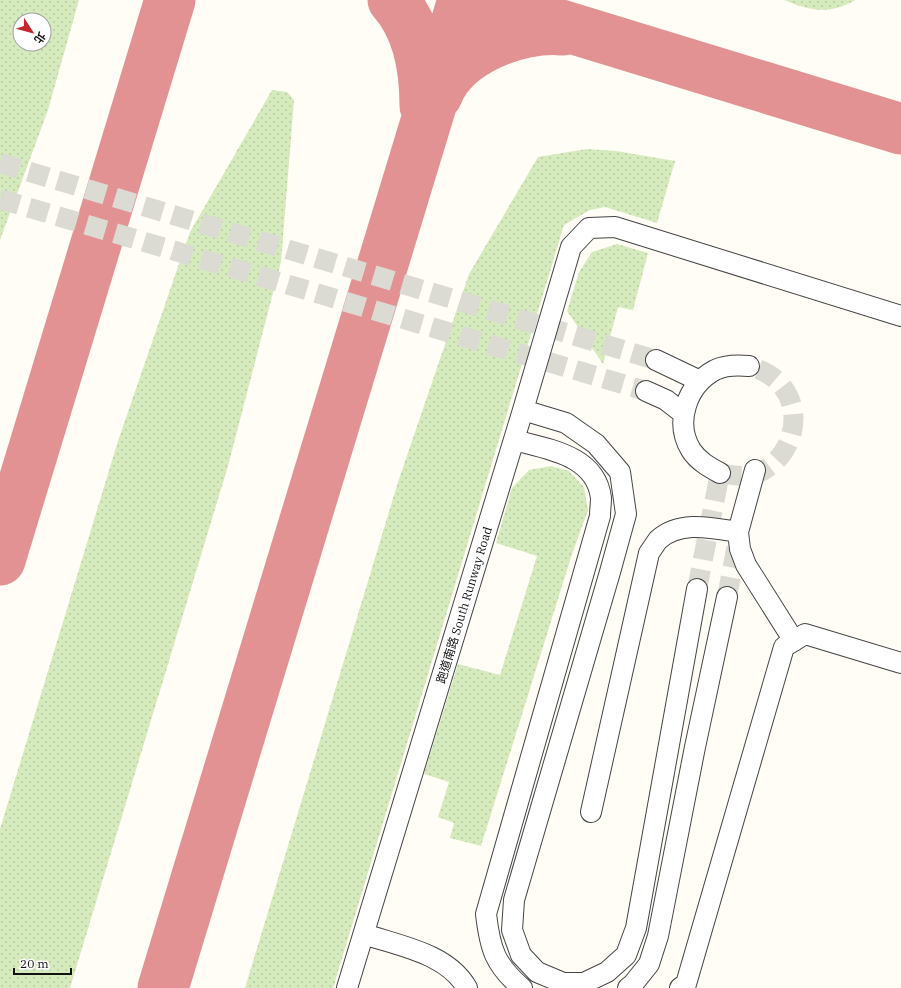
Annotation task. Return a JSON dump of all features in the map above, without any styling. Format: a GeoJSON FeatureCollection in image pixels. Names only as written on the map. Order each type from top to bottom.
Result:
{"type":"FeatureCollection","features":[{"type":"Feature","properties":{"kind":"lane","name":"跑道南路 South Runway Road"},"geometry":{"type":"LineString","coordinates":[[347,988],[514,440],[571,247],[589,228],[615,227],[901,316]]}},
{"type":"Feature","properties":{"kind":"lane"},"geometry":{"type":"LineString","coordinates":[[656,360],[700,381]]}},
{"type":"Feature","properties":{"kind":"lane"},"geometry":{"type":"LineString","coordinates":[[720,473],[703,464],[691,450],[684,432],[684,414],[689,396],[700,381],[716,370],[734,365],[749,366]]}},
{"type":"Feature","properties":{"kind":"lane"},"geometry":{"type":"LineString","coordinates":[[646,391],[666,400],[684,414]]}},
{"type":"Feature","properties":{"kind":"lane"},"geometry":{"type":"LineString","coordinates":[[523,410],[566,423],[596,444],[620,472],[626,514],[514,900],[512,930],[521,955],[537,972],[563,983],[584,983],[607,972],[626,955],[636,928],[697,589]]}},
{"type":"Feature","properties":{"kind":"lane"},"geometry":{"type":"LineString","coordinates":[[514,440],[576,459],[589,469],[597,484],[601,497],[600,516],[486,914],[488,938],[494,956],[509,977],[522,988]]}},
{"type":"Feature","properties":{"kind":"lane"},"geometry":{"type":"LineString","coordinates":[[755,470],[738,532],[740,549],[746,565],[794,641]]}},
{"type":"Feature","properties":{"kind":"lane"},"geometry":{"type":"LineString","coordinates":[[591,812],[649,553],[658,540],[670,532],[685,527],[700,527],[738,532]]}},
{"type":"Feature","properties":{"kind":"lane"},"geometry":{"type":"LineString","coordinates":[[628,988],[650,964],[658,936],[694,747],[726,597]]}},
{"type":"Feature","properties":{"kind":"lane"},"geometry":{"type":"LineString","coordinates":[[680,988],[686,984],[784,647],[805,634],[901,663]]}},
{"type":"Feature","properties":{"kind":"lane"},"geometry":{"type":"LineString","coordinates":[[364,934],[423,953],[445,964],[463,982],[466,988]]}},
{"type":"Feature","properties":{"kind":"green space"},"geometry":{"type":"Polygon","coordinates":[[[0,0],[79,0],[48,110],[0,240],[0,0]]]}},
{"type":"Feature","properties":{"kind":"green space"},"geometry":{"type":"Polygon","coordinates":[[[784,0],[855,0],[837,8],[820,10],[803,7],[784,0]]]}},
{"type":"Feature","properties":{"kind":"green space"},"geometry":{"type":"Polygon","coordinates":[[[272,90],[287,92],[294,100],[281,262],[228,466],[70,988],[0,988],[0,829],[118,441],[190,232],[272,90]]]}},
{"type":"Feature","properties":{"kind":"green space"},"geometry":{"type":"Polygon","coordinates":[[[587,149],[616,151],[675,161],[657,223],[605,207],[590,210],[564,225],[333,988],[245,988],[398,482],[469,274],[538,157],[587,149]]]}},
{"type":"Feature","properties":{"kind":"green space"},"geometry":{"type":"Polygon","coordinates":[[[617,244],[648,253],[633,310],[618,307],[603,364],[567,311],[579,272],[592,252],[617,244]]]}},
{"type":"Feature","properties":{"kind":"green space"},"geometry":{"type":"Polygon","coordinates":[[[551,466],[569,471],[584,487],[588,510],[572,554],[481,846],[450,838],[454,823],[438,817],[449,782],[424,774],[458,664],[500,675],[537,556],[496,543],[512,488],[529,470],[551,466]]]}},
{"type":"Feature","properties":{"kind":"taxiway"},"geometry":{"type":"LineString","coordinates":[[0,560],[170,0]]}},
{"type":"Feature","properties":{"kind":"taxiway"},"geometry":{"type":"LineString","coordinates":[[393,0],[402,11],[414,36],[424,78],[425,106]]}},
{"type":"Feature","properties":{"kind":"taxiway"},"geometry":{"type":"LineString","coordinates":[[163,988],[463,0]]}},
{"type":"Feature","properties":{"kind":"taxiway"},"geometry":{"type":"LineString","coordinates":[[479,0],[901,129]]}},
{"type":"Feature","properties":{"kind":"taxiway"},"geometry":{"type":"LineString","coordinates":[[437,95],[445,79],[458,66],[472,54],[490,44],[527,32],[563,30]]}},
{"type":"Feature","properties":{"kind":"tunnel"},"geometry":{"type":"LineString","coordinates":[[0,163],[656,360]]}},
{"type":"Feature","properties":{"kind":"tunnel"},"geometry":{"type":"LineString","coordinates":[[0,199],[646,391]]}},
{"type":"Feature","properties":{"kind":"tunnel"},"geometry":{"type":"LineString","coordinates":[[697,589],[720,473],[742,476],[756,474],[768,468],[778,459],[791,436],[793,411],[789,398],[782,386],[763,371],[749,366]]}},
{"type":"Feature","properties":{"kind":"tunnel"},"geometry":{"type":"LineString","coordinates":[[727,597],[739,534]]}}]}
